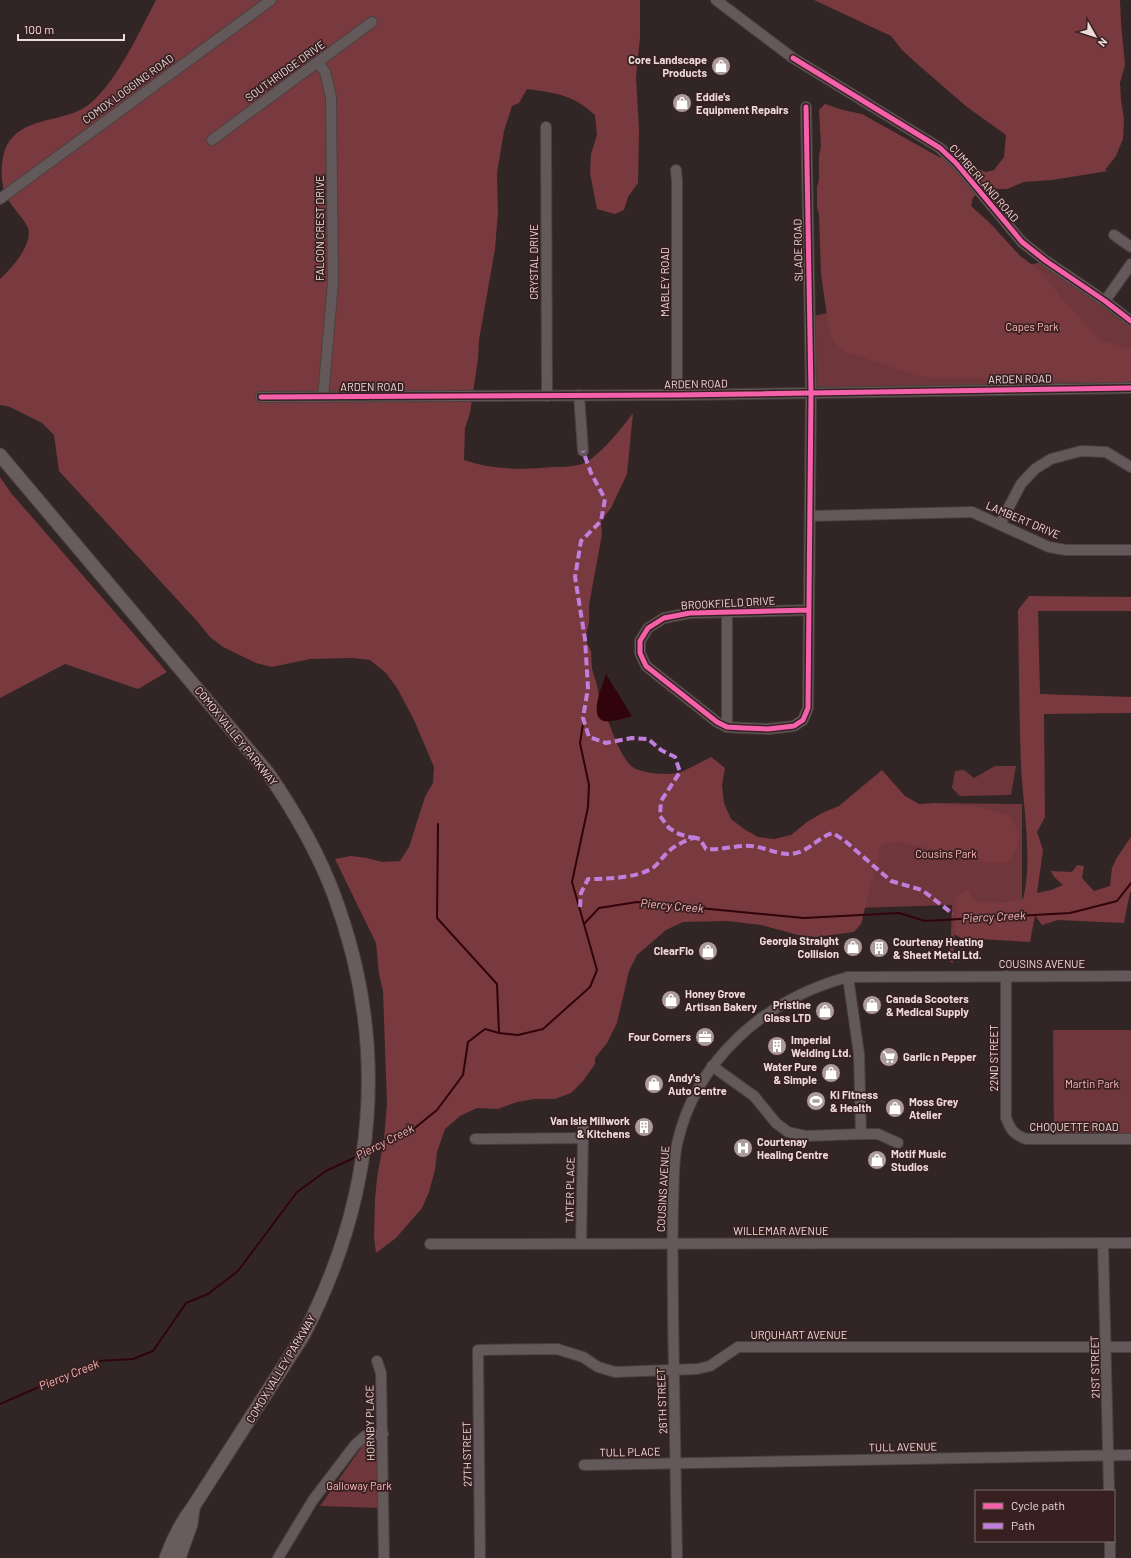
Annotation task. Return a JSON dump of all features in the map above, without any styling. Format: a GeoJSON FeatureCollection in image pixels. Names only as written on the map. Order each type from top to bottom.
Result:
{"type":"FeatureCollection","features":[{"type":"Feature","properties":{"kind":"main road","name":"COMOX VALLEY PARKWAY"},"geometry":{"type":"LineString","coordinates":[[0,455],[268,773],[287,800],[313,848],[336,901],[349,941],[362,993],[367,1041],[369,1082],[364,1158],[354,1205],[330,1279],[318,1308],[303,1336],[193,1507],[181,1522],[173,1538],[166,1558]]}},
{"type":"Feature","properties":{"kind":"main road","name":"COMOX VALLEY PARKWAY"},"geometry":{"type":"LineString","coordinates":[[179,1558],[191,1524],[193,1507]]}},
{"type":"Feature","properties":{"kind":"street","name":"COMOX LOGGING ROAD"},"geometry":{"type":"LineString","coordinates":[[0,199],[271,0]]}},
{"type":"Feature","properties":{"kind":"street","name":"CUMBERLAND ROAD"},"geometry":{"type":"LineString","coordinates":[[716,0],[794,59],[940,148],[956,163],[1022,242],[1046,261],[1105,301],[1131,321]]}},
{"type":"Feature","properties":{"kind":"street","name":"SOUTHRIDGE DRIVE"},"geometry":{"type":"LineString","coordinates":[[212,140],[372,22]]}},
{"type":"Feature","properties":{"kind":"street","name":"FALCON CREST DRIVE"},"geometry":{"type":"LineString","coordinates":[[318,62],[325,72],[331,97],[333,283],[323,397]]}},
{"type":"Feature","properties":{"kind":"street","name":"SLADE ROAD"},"geometry":{"type":"LineString","coordinates":[[806,107],[811,393]]}},
{"type":"Feature","properties":{"kind":"street","name":"CRYSTAL DRIVE"},"geometry":{"type":"LineString","coordinates":[[546,127],[547,396]]}},
{"type":"Feature","properties":{"kind":"street","name":"MABLEY ROAD"},"geometry":{"type":"LineString","coordinates":[[676,170],[677,395]]}},
{"type":"Feature","properties":{"kind":"street"},"geometry":{"type":"LineString","coordinates":[[1114,235],[1131,247]]}},
{"type":"Feature","properties":{"kind":"street"},"geometry":{"type":"LineString","coordinates":[[1105,301],[1131,264]]}},
{"type":"Feature","properties":{"kind":"street","name":"ARDEN ROAD"},"geometry":{"type":"LineString","coordinates":[[261,398],[677,395],[1131,388]]}},
{"type":"Feature","properties":{"kind":"street"},"geometry":{"type":"LineString","coordinates":[[727,612],[727,727],[768,728],[794,726],[803,720],[808,708],[811,393]]}},
{"type":"Feature","properties":{"kind":"street"},"geometry":{"type":"LineString","coordinates":[[579,395],[583,451]]}},
{"type":"Feature","properties":{"kind":"street"},"geometry":{"type":"LineString","coordinates":[[1000,524],[1021,484],[1034,469],[1051,459],[1081,451],[1106,452],[1131,467]]}},
{"type":"Feature","properties":{"kind":"street","name":"LAMBERT DRIVE"},"geometry":{"type":"LineString","coordinates":[[810,516],[972,512],[1049,546],[1060,549],[1131,550]]}},
{"type":"Feature","properties":{"kind":"street","name":"BROOKFIELD DRIVE"},"geometry":{"type":"LineString","coordinates":[[727,727],[717,722],[646,666],[640,653],[640,641],[648,628],[664,618],[690,613],[809,610]]}},
{"type":"Feature","properties":{"kind":"street","name":"22ND STREET"},"geometry":{"type":"LineString","coordinates":[[1006,976],[1006,1118],[1011,1129],[1017,1136]]}},
{"type":"Feature","properties":{"kind":"street","name":"COUSINS AVENUE"},"geometry":{"type":"LineString","coordinates":[[672,1242],[674,1176],[677,1144],[684,1120],[696,1091],[712,1066],[736,1039],[770,1011],[796,996],[829,982],[848,978],[1131,976]]}},
{"type":"Feature","properties":{"kind":"street"},"geometry":{"type":"LineString","coordinates":[[848,978],[859,1054],[861,1134]]}},
{"type":"Feature","properties":{"kind":"street"},"geometry":{"type":"LineString","coordinates":[[712,1066],[754,1096],[776,1123],[788,1132],[806,1136],[878,1134],[898,1143]]}},
{"type":"Feature","properties":{"kind":"street","name":"TATER PLACE"},"geometry":{"type":"LineString","coordinates":[[582,1243],[583,1124]]}},
{"type":"Feature","properties":{"kind":"street","name":"CHOQUETTE ROAD"},"geometry":{"type":"LineString","coordinates":[[1017,1136],[1026,1139],[1131,1139]]}},
{"type":"Feature","properties":{"kind":"street"},"geometry":{"type":"LineString","coordinates":[[475,1139],[583,1138]]}},
{"type":"Feature","properties":{"kind":"street","name":"WILLEMAR AVENUE"},"geometry":{"type":"LineString","coordinates":[[430,1244],[672,1242],[1131,1243]]}},
{"type":"Feature","properties":{"kind":"street","name":"26TH STREET"},"geometry":{"type":"LineString","coordinates":[[672,1242],[677,1558]]}},
{"type":"Feature","properties":{"kind":"street","name":"21ST STREET"},"geometry":{"type":"LineString","coordinates":[[1103,1243],[1109,1490]]}},
{"type":"Feature","properties":{"kind":"street","name":"URQUHART AVENUE"},"geometry":{"type":"LineString","coordinates":[[478,1350],[557,1349],[582,1357],[598,1367],[615,1372],[697,1370],[710,1366],[738,1347],[1131,1347]]}},
{"type":"Feature","properties":{"kind":"street","name":"27TH STREET"},"geometry":{"type":"LineString","coordinates":[[478,1350],[480,1558]]}},
{"type":"Feature","properties":{"kind":"street","name":"HORNBY PLACE"},"geometry":{"type":"LineString","coordinates":[[377,1361],[381,1374],[384,1558]]}},
{"type":"Feature","properties":{"kind":"street"},"geometry":{"type":"LineString","coordinates":[[278,1558],[313,1500],[355,1445],[365,1436],[383,1434]]}},
{"type":"Feature","properties":{"kind":"street","name":"TULL AVENUE"},"geometry":{"type":"LineString","coordinates":[[676,1464],[1131,1456]]}},
{"type":"Feature","properties":{"kind":"street","name":"TULL PLACE"},"geometry":{"type":"LineString","coordinates":[[584,1465],[676,1464]]}},
{"type":"Feature","properties":{"kind":"street"},"geometry":{"type":"LineString","coordinates":[[1110,1542],[1110,1558]]}},
{"type":"Feature","properties":{"kind":"green space"},"geometry":{"type":"Polygon","coordinates":[[[156,0],[640,0],[640,37],[636,77],[639,130],[638,183],[628,197],[624,210],[615,214],[597,209],[590,173],[591,154],[597,135],[595,115],[572,99],[547,92],[527,89],[519,103],[512,106],[504,131],[497,173],[498,211],[495,249],[479,340],[478,359],[470,413],[465,428],[464,460],[486,466],[530,469],[578,465],[586,462],[599,453],[618,433],[633,413],[627,474],[611,508],[601,521],[602,534],[589,605],[589,623],[585,639],[591,651],[592,669],[597,685],[603,721],[608,721],[623,756],[634,768],[662,774],[676,773],[711,757],[725,768],[722,785],[724,803],[731,819],[758,837],[774,839],[791,835],[807,822],[822,813],[839,806],[882,770],[905,796],[919,804],[936,803],[954,806],[973,806],[991,810],[1009,816],[1019,832],[1017,849],[1007,863],[988,863],[898,841],[881,846],[861,924],[854,932],[816,937],[798,935],[761,925],[727,921],[683,922],[666,930],[637,955],[629,971],[617,1023],[607,1043],[595,1058],[595,1064],[583,1081],[571,1093],[555,1099],[534,1099],[517,1102],[498,1109],[477,1108],[460,1116],[445,1129],[437,1152],[435,1170],[429,1192],[422,1208],[396,1238],[376,1253],[374,1237],[375,1199],[384,1139],[387,1104],[383,991],[379,974],[376,943],[335,859],[351,856],[382,862],[400,861],[409,847],[425,797],[433,783],[434,767],[414,720],[397,688],[386,673],[370,660],[352,658],[310,659],[272,667],[256,663],[223,647],[210,637],[59,471],[54,435],[42,423],[10,407],[0,405],[0,279],[20,256],[29,235],[28,228],[9,202],[3,186],[2,164],[7,145],[14,136],[31,125],[73,113],[82,109],[93,101],[104,89],[124,60],[156,0]]]}},
{"type":"Feature","properties":{"kind":"green space"},"geometry":{"type":"Polygon","coordinates":[[[814,0],[1120,0],[1125,65],[1120,83],[1124,119],[1123,139],[1116,156],[1105,170],[1108,171],[1052,180],[1024,182],[1007,189],[988,189],[978,191],[973,198],[971,206],[989,222],[1020,256],[1041,271],[1063,300],[1096,336],[1103,341],[1131,349],[1131,382],[1126,384],[1108,384],[1023,378],[931,378],[915,375],[844,351],[837,345],[830,334],[821,274],[819,215],[817,206],[819,156],[821,146],[819,110],[825,104],[862,114],[939,157],[964,163],[986,172],[994,170],[1004,157],[1006,135],[967,107],[902,50],[891,36],[814,0]]]}},
{"type":"Feature","properties":{"kind":"green space","name":"Capes Park"},"geometry":{"type":"Polygon","coordinates":[[[1046,261],[1131,321],[1131,388],[811,393],[810,317],[1046,261]]]}},
{"type":"Feature","properties":{"kind":"green space"},"geometry":{"type":"Polygon","coordinates":[[[0,477],[11,493],[167,672],[138,689],[65,664],[0,698],[0,477]]]}},
{"type":"Feature","properties":{"kind":"green space"},"geometry":{"type":"Polygon","coordinates":[[[1029,596],[1131,597],[1131,611],[1038,611],[1040,694],[1131,697],[1131,713],[1044,714],[1045,817],[1037,832],[1043,850],[1037,893],[1051,890],[1063,885],[1054,877],[1051,871],[1072,872],[1077,865],[1084,866],[1082,878],[1094,891],[1110,886],[1112,868],[1116,859],[1131,837],[1131,892],[1124,923],[1058,920],[1042,925],[1035,915],[1030,942],[961,938],[954,934],[956,896],[968,890],[973,901],[1002,903],[1023,899],[1026,884],[1027,851],[1021,766],[1018,610],[1029,596]]]}},
{"type":"Feature","properties":{"kind":"green space"},"geometry":{"type":"Polygon","coordinates":[[[995,766],[1016,766],[1011,795],[960,796],[952,788],[955,771],[964,770],[974,778],[995,766]]]}},
{"type":"Feature","properties":{"kind":"green space","name":"Cousins Park"},"geometry":{"type":"Polygon","coordinates":[[[936,803],[1022,804],[1022,902],[956,905],[953,963],[950,962],[952,905],[856,908],[854,826],[936,803]]]}},
{"type":"Feature","properties":{"kind":"green space","name":"Martin Park"},"geometry":{"type":"Polygon","coordinates":[[[1053,1030],[1131,1030],[1131,1139],[1054,1139],[1053,1030]]]}},
{"type":"Feature","properties":{"kind":"green space","name":"Galloway Park"},"geometry":{"type":"Polygon","coordinates":[[[369,1442],[376,1444],[379,1449],[380,1508],[320,1506],[363,1445],[369,1442]]]}},
{"type":"Feature","properties":{"kind":"shaded area"},"geometry":{"type":"Polygon","coordinates":[[[606,674],[632,716],[610,721],[604,721],[599,718],[597,713],[598,700],[606,674]]]}},
{"type":"Feature","properties":{"kind":"waterway","name":"Piercy Creek"},"geometry":{"type":"LineString","coordinates":[[367,1151],[411,1131],[437,1110],[463,1075],[468,1042],[485,1029],[499,1033],[518,1035],[543,1029],[590,987],[597,970],[572,882],[588,807],[589,785],[580,743],[583,724]]}},
{"type":"Feature","properties":{"kind":"waterway"},"geometry":{"type":"LineString","coordinates":[[438,824],[437,918],[497,984],[499,1033]]}},
{"type":"Feature","properties":{"kind":"waterway","name":"Piercy Creek"},"geometry":{"type":"LineString","coordinates":[[584,924],[599,908],[637,902],[804,918],[899,913],[925,921],[1070,913],[1117,901],[1131,883]]}},
{"type":"Feature","properties":{"kind":"waterway","name":"Piercy Creek"},"geometry":{"type":"LineString","coordinates":[[0,1404],[98,1361],[133,1359],[153,1351],[186,1303],[208,1294],[238,1271],[297,1192],[326,1171],[358,1156]]}},
{"type":"Feature","properties":{"kind":"marked path"},"geometry":{"type":"LineString","coordinates":[[580,907],[581,893],[588,879],[632,876],[648,871],[674,847],[693,838],[679,834],[669,828],[660,816],[661,801],[680,772],[675,757],[661,750],[648,739],[632,738],[606,743],[589,737],[583,718],[588,688],[585,639],[575,577],[581,541],[601,521],[605,499],[591,473],[583,451]]}},
{"type":"Feature","properties":{"kind":"marked path"},"geometry":{"type":"LineString","coordinates":[[692,837],[700,839],[706,849],[751,846],[791,854],[802,851],[823,837],[833,833],[845,841],[891,881],[922,890],[953,914]]}},
{"type":"Feature","properties":{"kind":"cycle path"},"geometry":{"type":"LineString","coordinates":[[793,58],[940,148],[956,163],[1022,242],[1046,261],[1105,301],[1131,321]]}},
{"type":"Feature","properties":{"kind":"cycle path"},"geometry":{"type":"LineString","coordinates":[[806,107],[811,393],[808,708],[803,720],[794,726],[768,729],[727,727],[717,722],[646,666],[640,653],[640,641],[648,628],[664,618],[690,613],[809,610]]}},
{"type":"Feature","properties":{"kind":"cycle path"},"geometry":{"type":"LineString","coordinates":[[261,397],[677,395],[1131,388]]}},
{"type":"Feature","properties":{"kind":"place","name":"Core Landscape Products"},"geometry":{"type":"Point","coordinates":[721,66]}},
{"type":"Feature","properties":{"kind":"place","name":"Eddie's Equipment Repairs"},"geometry":{"type":"Point","coordinates":[682,103]}},
{"type":"Feature","properties":{"kind":"place","name":"Georgia Straight Collision"},"geometry":{"type":"Point","coordinates":[853,947]}},
{"type":"Feature","properties":{"kind":"place","name":"Courtenay Heating & Sheet Metal Ltd."},"geometry":{"type":"Point","coordinates":[879,948]}},
{"type":"Feature","properties":{"kind":"place","name":"ClearFlo"},"geometry":{"type":"Point","coordinates":[708,951]}},
{"type":"Feature","properties":{"kind":"place","name":"Honey Grove Artisan Bakery"},"geometry":{"type":"Point","coordinates":[671,1000]}},
{"type":"Feature","properties":{"kind":"place","name":"Canada Scooters & Medical Supply"},"geometry":{"type":"Point","coordinates":[872,1005]}},
{"type":"Feature","properties":{"kind":"place","name":"Pristine Glass LTD"},"geometry":{"type":"Point","coordinates":[825,1011]}},
{"type":"Feature","properties":{"kind":"place","name":"Four Corners"},"geometry":{"type":"Point","coordinates":[705,1037]}},
{"type":"Feature","properties":{"kind":"place","name":"Imperial Welding Ltd."},"geometry":{"type":"Point","coordinates":[777,1046]}},
{"type":"Feature","properties":{"kind":"place","name":"Garlic n Pepper"},"geometry":{"type":"Point","coordinates":[889,1057]}},
{"type":"Feature","properties":{"kind":"place","name":"Water Pure & Simple"},"geometry":{"type":"Point","coordinates":[831,1073]}},
{"type":"Feature","properties":{"kind":"place","name":"Andy's Auto Centre"},"geometry":{"type":"Point","coordinates":[654,1084]}},
{"type":"Feature","properties":{"kind":"place","name":"Ki Fitness & Health"},"geometry":{"type":"Point","coordinates":[816,1101]}},
{"type":"Feature","properties":{"kind":"place","name":"Moss Grey Atelier"},"geometry":{"type":"Point","coordinates":[895,1108]}},
{"type":"Feature","properties":{"kind":"place","name":"Van Isle Millwork & Kitchens"},"geometry":{"type":"Point","coordinates":[644,1127]}},
{"type":"Feature","properties":{"kind":"place","name":"Courtenay Healing Centre"},"geometry":{"type":"Point","coordinates":[743,1148]}},
{"type":"Feature","properties":{"kind":"place","name":"Motif Music Studios"},"geometry":{"type":"Point","coordinates":[877,1160]}}]}
